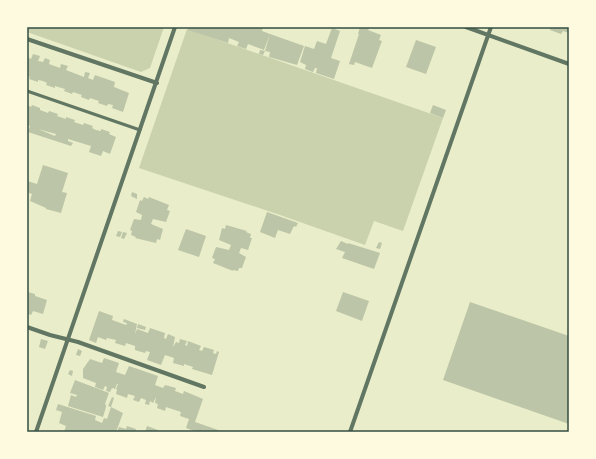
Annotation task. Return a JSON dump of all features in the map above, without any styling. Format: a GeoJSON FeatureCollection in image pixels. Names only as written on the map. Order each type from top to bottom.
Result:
{"type":"FeatureCollection","features":[{"type":"Feature","properties":{"kind":"street"},"geometry":{"type":"LineString","coordinates":[[36,432],[175,27]]}},
{"type":"Feature","properties":{"kind":"street"},"geometry":{"type":"LineString","coordinates":[[466,27],[569,64]]}},
{"type":"Feature","properties":{"kind":"street"},"geometry":{"type":"LineString","coordinates":[[350,432],[491,27]]}},
{"type":"Feature","properties":{"kind":"street"},"geometry":{"type":"LineString","coordinates":[[27,39],[157,83]]}},
{"type":"Feature","properties":{"kind":"street"},"geometry":{"type":"LineString","coordinates":[[27,327],[78,342],[204,387]]}},
{"type":"Feature","properties":{"kind":"lane"},"geometry":{"type":"LineString","coordinates":[[27,91],[140,130]]}},
{"type":"Feature","properties":{"kind":"green space"},"geometry":{"type":"Polygon","coordinates":[[[27,27],[164,27],[150,68],[141,72],[27,32],[27,27]]]}},
{"type":"Feature","properties":{"kind":"green space"},"geometry":{"type":"Polygon","coordinates":[[[187,29],[443,118],[403,231],[374,221],[365,245],[139,168],[187,29]]]}},
{"type":"Feature","properties":{"kind":"building"},"geometry":{"type":"Polygon","coordinates":[[[189,27],[263,27],[262,31],[270,34],[264,50],[248,44],[246,49],[237,46],[239,42],[229,38],[228,43],[188,30],[189,27]]]}},
{"type":"Feature","properties":{"kind":"building"},"geometry":{"type":"Polygon","coordinates":[[[360,27],[370,27],[368,30],[381,35],[379,40],[382,41],[372,68],[355,62],[354,65],[349,64],[360,27]]]}},
{"type":"Feature","properties":{"kind":"building"},"geometry":{"type":"Polygon","coordinates":[[[551,27],[569,27],[569,33],[563,31],[561,34],[550,30],[551,27]]]}},
{"type":"Feature","properties":{"kind":"building"},"geometry":{"type":"Polygon","coordinates":[[[332,28],[340,31],[331,58],[340,61],[334,79],[316,73],[317,68],[315,68],[313,72],[305,69],[306,65],[300,62],[305,46],[314,49],[317,41],[326,44],[332,28]]]}},
{"type":"Feature","properties":{"kind":"building"},"geometry":{"type":"Polygon","coordinates":[[[270,34],[304,46],[297,65],[269,57],[270,52],[265,51],[270,34]]]}},
{"type":"Feature","properties":{"kind":"building"},"geometry":{"type":"Polygon","coordinates":[[[416,40],[436,47],[426,74],[406,67],[416,40]]]}},
{"type":"Feature","properties":{"kind":"building"},"geometry":{"type":"Polygon","coordinates":[[[260,50],[265,51],[263,55],[259,54],[260,50]]]}},
{"type":"Feature","properties":{"kind":"building"},"geometry":{"type":"Polygon","coordinates":[[[33,54],[40,56],[38,61],[43,62],[45,58],[50,60],[49,64],[60,68],[61,64],[68,66],[66,70],[84,77],[85,72],[90,73],[88,78],[93,80],[95,75],[115,82],[114,87],[129,93],[123,112],[112,108],[113,105],[108,104],[107,106],[98,103],[99,101],[81,97],[82,95],[64,91],[65,89],[46,85],[47,83],[43,81],[38,80],[38,82],[29,79],[30,77],[27,76],[27,57],[31,59],[33,54]]]}},
{"type":"Feature","properties":{"kind":"building"},"geometry":{"type":"Polygon","coordinates":[[[27,105],[31,107],[32,105],[48,113],[49,111],[58,114],[57,116],[75,120],[74,122],[93,126],[92,128],[96,130],[101,131],[101,129],[110,132],[109,134],[116,137],[110,154],[103,151],[101,156],[89,152],[91,146],[68,139],[68,141],[73,143],[71,146],[28,132],[30,126],[27,124],[27,105]],[[38,129],[55,136],[56,134],[38,129]]]}},
{"type":"Feature","properties":{"kind":"building"},"geometry":{"type":"Polygon","coordinates":[[[433,105],[446,110],[443,118],[430,113],[433,105]]]}},
{"type":"Feature","properties":{"kind":"building"},"geometry":{"type":"Polygon","coordinates":[[[43,165],[68,173],[62,192],[67,193],[61,213],[46,209],[30,201],[32,194],[27,192],[27,181],[37,184],[43,165]]]}},
{"type":"Feature","properties":{"kind":"building"},"geometry":{"type":"Polygon","coordinates":[[[132,192],[137,194],[137,199],[131,196],[132,192]]]}},
{"type":"Feature","properties":{"kind":"building"},"geometry":{"type":"Polygon","coordinates":[[[144,197],[148,199],[149,197],[169,205],[167,210],[170,211],[166,222],[153,219],[151,224],[163,229],[160,240],[157,239],[156,243],[135,238],[136,237],[131,235],[132,231],[130,230],[134,219],[141,220],[142,215],[136,212],[140,200],[142,201],[144,197]]]}},
{"type":"Feature","properties":{"kind":"building"},"geometry":{"type":"Polygon","coordinates":[[[267,212],[298,223],[296,227],[294,226],[290,234],[278,230],[275,238],[260,232],[267,212]]]}},
{"type":"Feature","properties":{"kind":"building"},"geometry":{"type":"Polygon","coordinates":[[[226,225],[247,231],[246,232],[251,234],[250,238],[252,238],[248,250],[241,248],[239,253],[246,257],[242,268],[239,268],[238,271],[233,271],[213,263],[215,259],[212,258],[216,247],[229,250],[231,245],[219,240],[222,228],[225,229],[226,225]]]}},
{"type":"Feature","properties":{"kind":"building"},"geometry":{"type":"Polygon","coordinates":[[[186,229],[206,236],[199,257],[178,250],[186,229]]]}},
{"type":"Feature","properties":{"kind":"building"},"geometry":{"type":"Polygon","coordinates":[[[118,231],[122,232],[120,237],[116,236],[118,231]]]}},
{"type":"Feature","properties":{"kind":"building"},"geometry":{"type":"Polygon","coordinates":[[[123,232],[127,233],[124,239],[121,238],[123,232]]]}},
{"type":"Feature","properties":{"kind":"building"},"geometry":{"type":"Polygon","coordinates":[[[341,241],[380,253],[374,269],[342,258],[345,252],[336,249],[341,241]]]}},
{"type":"Feature","properties":{"kind":"building"},"geometry":{"type":"Polygon","coordinates":[[[379,242],[382,243],[380,249],[376,248],[379,242]]]}},
{"type":"Feature","properties":{"kind":"building"},"geometry":{"type":"Polygon","coordinates":[[[28,292],[47,300],[43,314],[33,311],[31,315],[27,314],[28,292]]]}},
{"type":"Feature","properties":{"kind":"building"},"geometry":{"type":"Polygon","coordinates":[[[343,292],[369,301],[362,321],[336,311],[343,292]]]}},
{"type":"Feature","properties":{"kind":"building"},"geometry":{"type":"Polygon","coordinates":[[[470,302],[569,336],[569,424],[443,380],[470,302]]]}},
{"type":"Feature","properties":{"kind":"building"},"geometry":{"type":"Polygon","coordinates":[[[99,311],[113,316],[112,320],[126,325],[127,323],[123,322],[124,319],[137,324],[135,334],[137,329],[148,333],[150,328],[165,333],[164,338],[166,339],[168,334],[175,337],[173,347],[176,342],[179,343],[180,339],[187,341],[185,345],[187,346],[188,341],[201,346],[199,350],[202,351],[204,347],[214,350],[213,353],[216,354],[217,351],[219,352],[212,375],[192,369],[193,367],[184,364],[184,366],[173,363],[174,358],[165,355],[161,365],[147,360],[150,352],[146,351],[145,353],[135,350],[135,346],[126,343],[125,346],[115,343],[116,340],[107,338],[106,340],[98,337],[96,343],[89,340],[99,311]]]}},
{"type":"Feature","properties":{"kind":"building"},"geometry":{"type":"Polygon","coordinates":[[[138,324],[146,327],[145,330],[137,328],[138,324]]]}},
{"type":"Feature","properties":{"kind":"building"},"geometry":{"type":"Polygon","coordinates":[[[41,339],[48,341],[45,349],[39,347],[41,339]]]}},
{"type":"Feature","properties":{"kind":"building"},"geometry":{"type":"Polygon","coordinates":[[[78,349],[82,351],[80,356],[76,355],[78,349]]]}},
{"type":"Feature","properties":{"kind":"building"},"geometry":{"type":"Polygon","coordinates":[[[104,358],[119,363],[116,372],[125,375],[129,366],[158,376],[155,385],[163,388],[165,385],[176,388],[175,391],[183,394],[184,391],[203,399],[195,422],[224,432],[197,432],[186,428],[189,419],[180,416],[181,412],[166,407],[165,411],[157,408],[158,404],[155,403],[156,397],[153,403],[150,401],[149,405],[145,404],[146,400],[141,398],[139,402],[133,400],[135,396],[128,394],[127,398],[116,394],[118,384],[115,389],[112,388],[110,392],[106,391],[107,387],[105,386],[103,390],[95,387],[96,383],[83,378],[83,369],[90,359],[102,363],[104,358]]]}},
{"type":"Feature","properties":{"kind":"building"},"geometry":{"type":"Polygon","coordinates":[[[70,370],[73,371],[72,376],[68,374],[70,370]]]}},
{"type":"Feature","properties":{"kind":"building"},"geometry":{"type":"Polygon","coordinates":[[[75,380],[109,393],[105,404],[106,407],[103,417],[68,406],[71,395],[76,397],[77,395],[70,393],[75,380]]]}},
{"type":"Feature","properties":{"kind":"building"},"geometry":{"type":"Polygon","coordinates":[[[112,397],[114,398],[111,407],[108,406],[112,397]]]}},
{"type":"Feature","properties":{"kind":"building"},"geometry":{"type":"Polygon","coordinates":[[[58,404],[96,416],[95,420],[102,423],[104,418],[107,419],[111,407],[123,413],[116,432],[64,432],[66,426],[59,423],[62,412],[56,410],[58,404]]]}},
{"type":"Feature","properties":{"kind":"building"},"geometry":{"type":"Polygon","coordinates":[[[127,426],[136,429],[135,432],[117,432],[119,427],[126,429],[127,426]]]}},
{"type":"Feature","properties":{"kind":"building"},"geometry":{"type":"Polygon","coordinates":[[[147,426],[158,430],[157,432],[145,432],[147,426]]]}}]}
